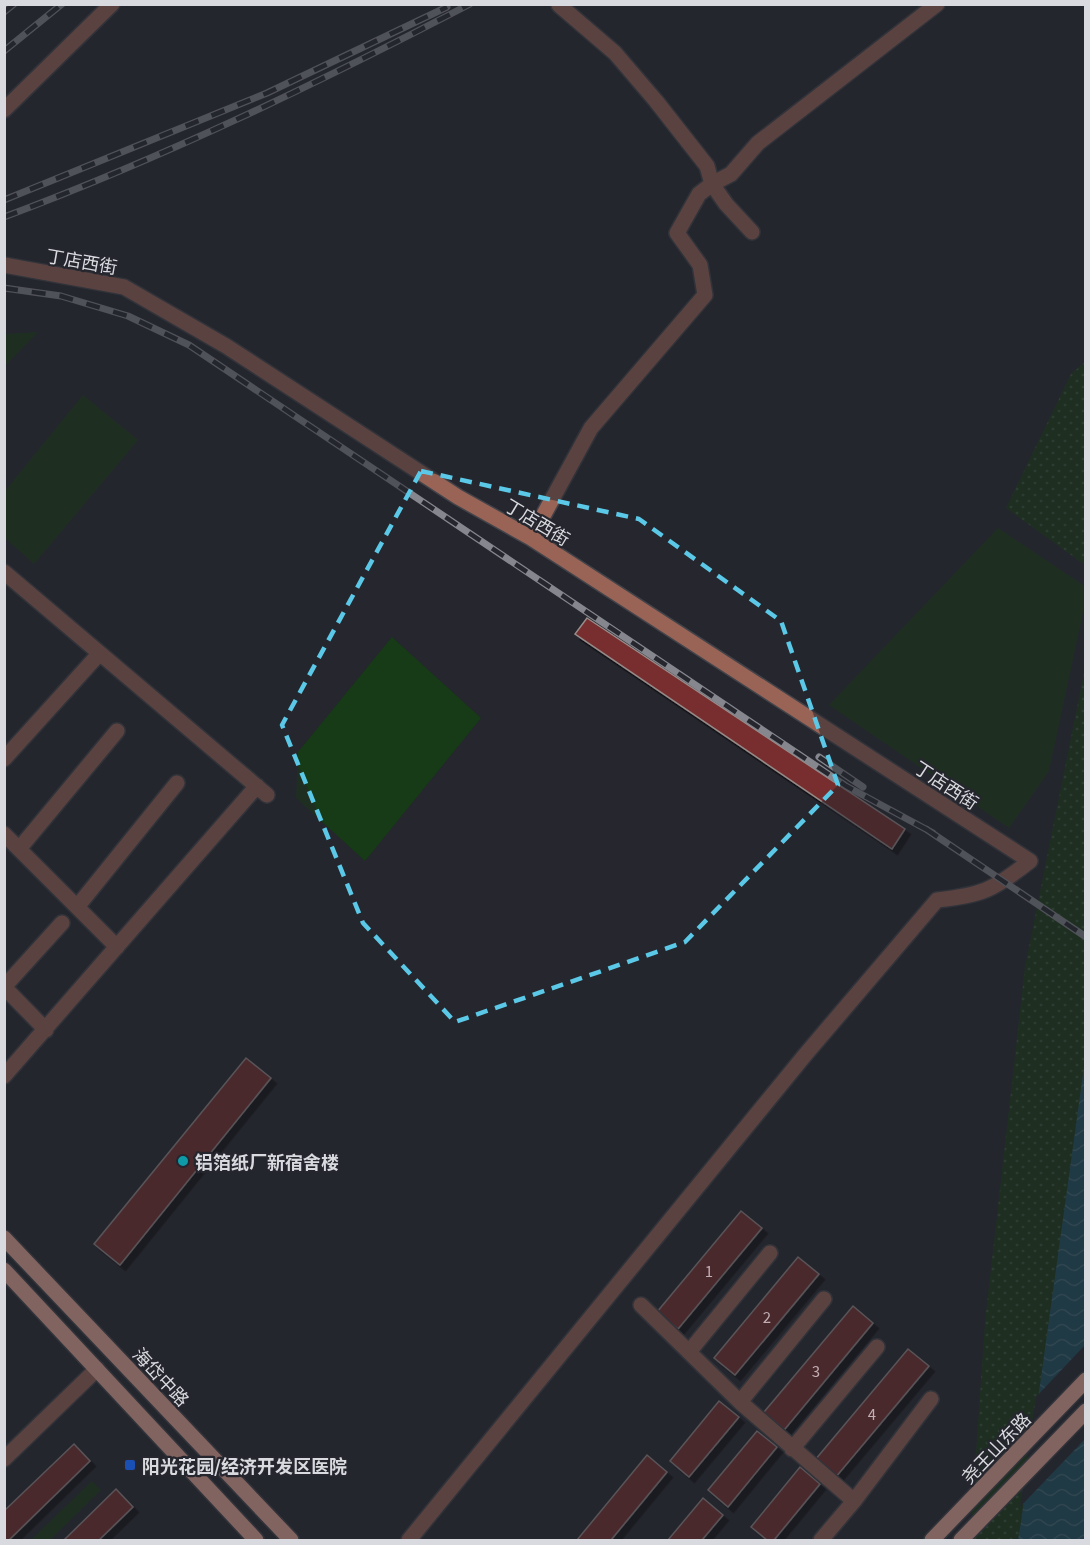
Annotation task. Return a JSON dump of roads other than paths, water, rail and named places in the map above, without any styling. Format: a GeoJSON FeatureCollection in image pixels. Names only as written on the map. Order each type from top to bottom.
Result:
{"type":"FeatureCollection","features":[{"type":"Feature","properties":{"kind":"main road","name":"海岱中路"},"geometry":{"type":"LineString","coordinates":[[4,1238],[291,1540]]}},
{"type":"Feature","properties":{"kind":"main road"},"geometry":{"type":"LineString","coordinates":[[4,1270],[256,1540]]}},
{"type":"Feature","properties":{"kind":"main road","name":"尧王山东路"},"geometry":{"type":"LineString","coordinates":[[932,1540],[1086,1380]]}},
{"type":"Feature","properties":{"kind":"main road"},"geometry":{"type":"LineString","coordinates":[[961,1540],[1086,1411]]}},
{"type":"Feature","properties":{"kind":"street"},"geometry":{"type":"LineString","coordinates":[[4,110],[112,4]]}},
{"type":"Feature","properties":{"kind":"street"},"geometry":{"type":"LineString","coordinates":[[531,538],[591,428],[705,295],[700,265],[678,233],[699,195],[712,183],[730,174],[758,143],[937,4]]}},
{"type":"Feature","properties":{"kind":"street"},"geometry":{"type":"LineString","coordinates":[[559,5],[615,53],[707,166],[712,183],[726,204],[752,232]]}},
{"type":"Feature","properties":{"kind":"street","name":"丁店西街"},"geometry":{"type":"LineString","coordinates":[[4,265],[124,287],[226,346],[458,497],[531,538],[1030,861],[1003,881],[976,896],[937,900],[805,1055],[409,1540]]}},
{"type":"Feature","properties":{"kind":"street"},"geometry":{"type":"LineString","coordinates":[[4,572],[262,791],[117,947],[4,1076]]}},
{"type":"Feature","properties":{"kind":"street"},"geometry":{"type":"LineString","coordinates":[[4,759],[99,654]]}},
{"type":"Feature","properties":{"kind":"street"},"geometry":{"type":"LineString","coordinates":[[19,849],[117,731]]}},
{"type":"Feature","properties":{"kind":"street"},"geometry":{"type":"LineString","coordinates":[[77,907],[177,783]]}},
{"type":"Feature","properties":{"kind":"street"},"geometry":{"type":"LineString","coordinates":[[4,834],[117,947]]}},
{"type":"Feature","properties":{"kind":"street"},"geometry":{"type":"LineString","coordinates":[[46,1030],[4,987],[62,923]]}},
{"type":"Feature","properties":{"kind":"street"},"geometry":{"type":"LineString","coordinates":[[689,1352],[770,1252]]}},
{"type":"Feature","properties":{"kind":"street"},"geometry":{"type":"LineString","coordinates":[[740,1402],[824,1299]]}},
{"type":"Feature","properties":{"kind":"street"},"geometry":{"type":"LineString","coordinates":[[641,1305],[740,1402],[854,1501]]}},
{"type":"Feature","properties":{"kind":"street"},"geometry":{"type":"LineString","coordinates":[[792,1449],[877,1347]]}},
{"type":"Feature","properties":{"kind":"street"},"geometry":{"type":"LineString","coordinates":[[4,1459],[97,1369]]}},
{"type":"Feature","properties":{"kind":"street"},"geometry":{"type":"LineString","coordinates":[[820,1540],[854,1501],[931,1399]]}},
{"type":"Feature","properties":{"kind":"water"},"geometry":{"type":"Polygon","coordinates":[[[1085,1060],[1085,1540],[1018,1540],[1021,1522],[1085,1060]]]}},
{"type":"Feature","properties":{"kind":"railway"},"geometry":{"type":"LineString","coordinates":[[4,12],[14,4]]}},
{"type":"Feature","properties":{"kind":"railway"},"geometry":{"type":"LineString","coordinates":[[4,51],[62,4]]}},
{"type":"Feature","properties":{"kind":"railway"},"geometry":{"type":"LineString","coordinates":[[4,217],[123,170],[240,118],[470,4]]}},
{"type":"Feature","properties":{"kind":"railway"},"geometry":{"type":"LineString","coordinates":[[4,200],[267,93],[447,7]]}},
{"type":"Feature","properties":{"kind":"railway"},"geometry":{"type":"LineString","coordinates":[[4,288],[61,296],[128,316],[189,345],[846,786],[933,833]]}},
{"type":"Feature","properties":{"kind":"railway"},"geometry":{"type":"LineString","coordinates":[[819,757],[863,787]]}},
{"type":"Feature","properties":{"kind":"railway"},"geometry":{"type":"LineString","coordinates":[[926,829],[1086,937]]}},
{"type":"Feature","properties":{"kind":"place","name":"铝箔纸厂新宿舍楼"},"geometry":{"type":"Point","coordinates":[183,1161]}},
{"type":"Feature","properties":{"kind":"place","name":"阳光花园/经济开发区医院"},"geometry":{"type":"Point","coordinates":[130,1465]}}]}
